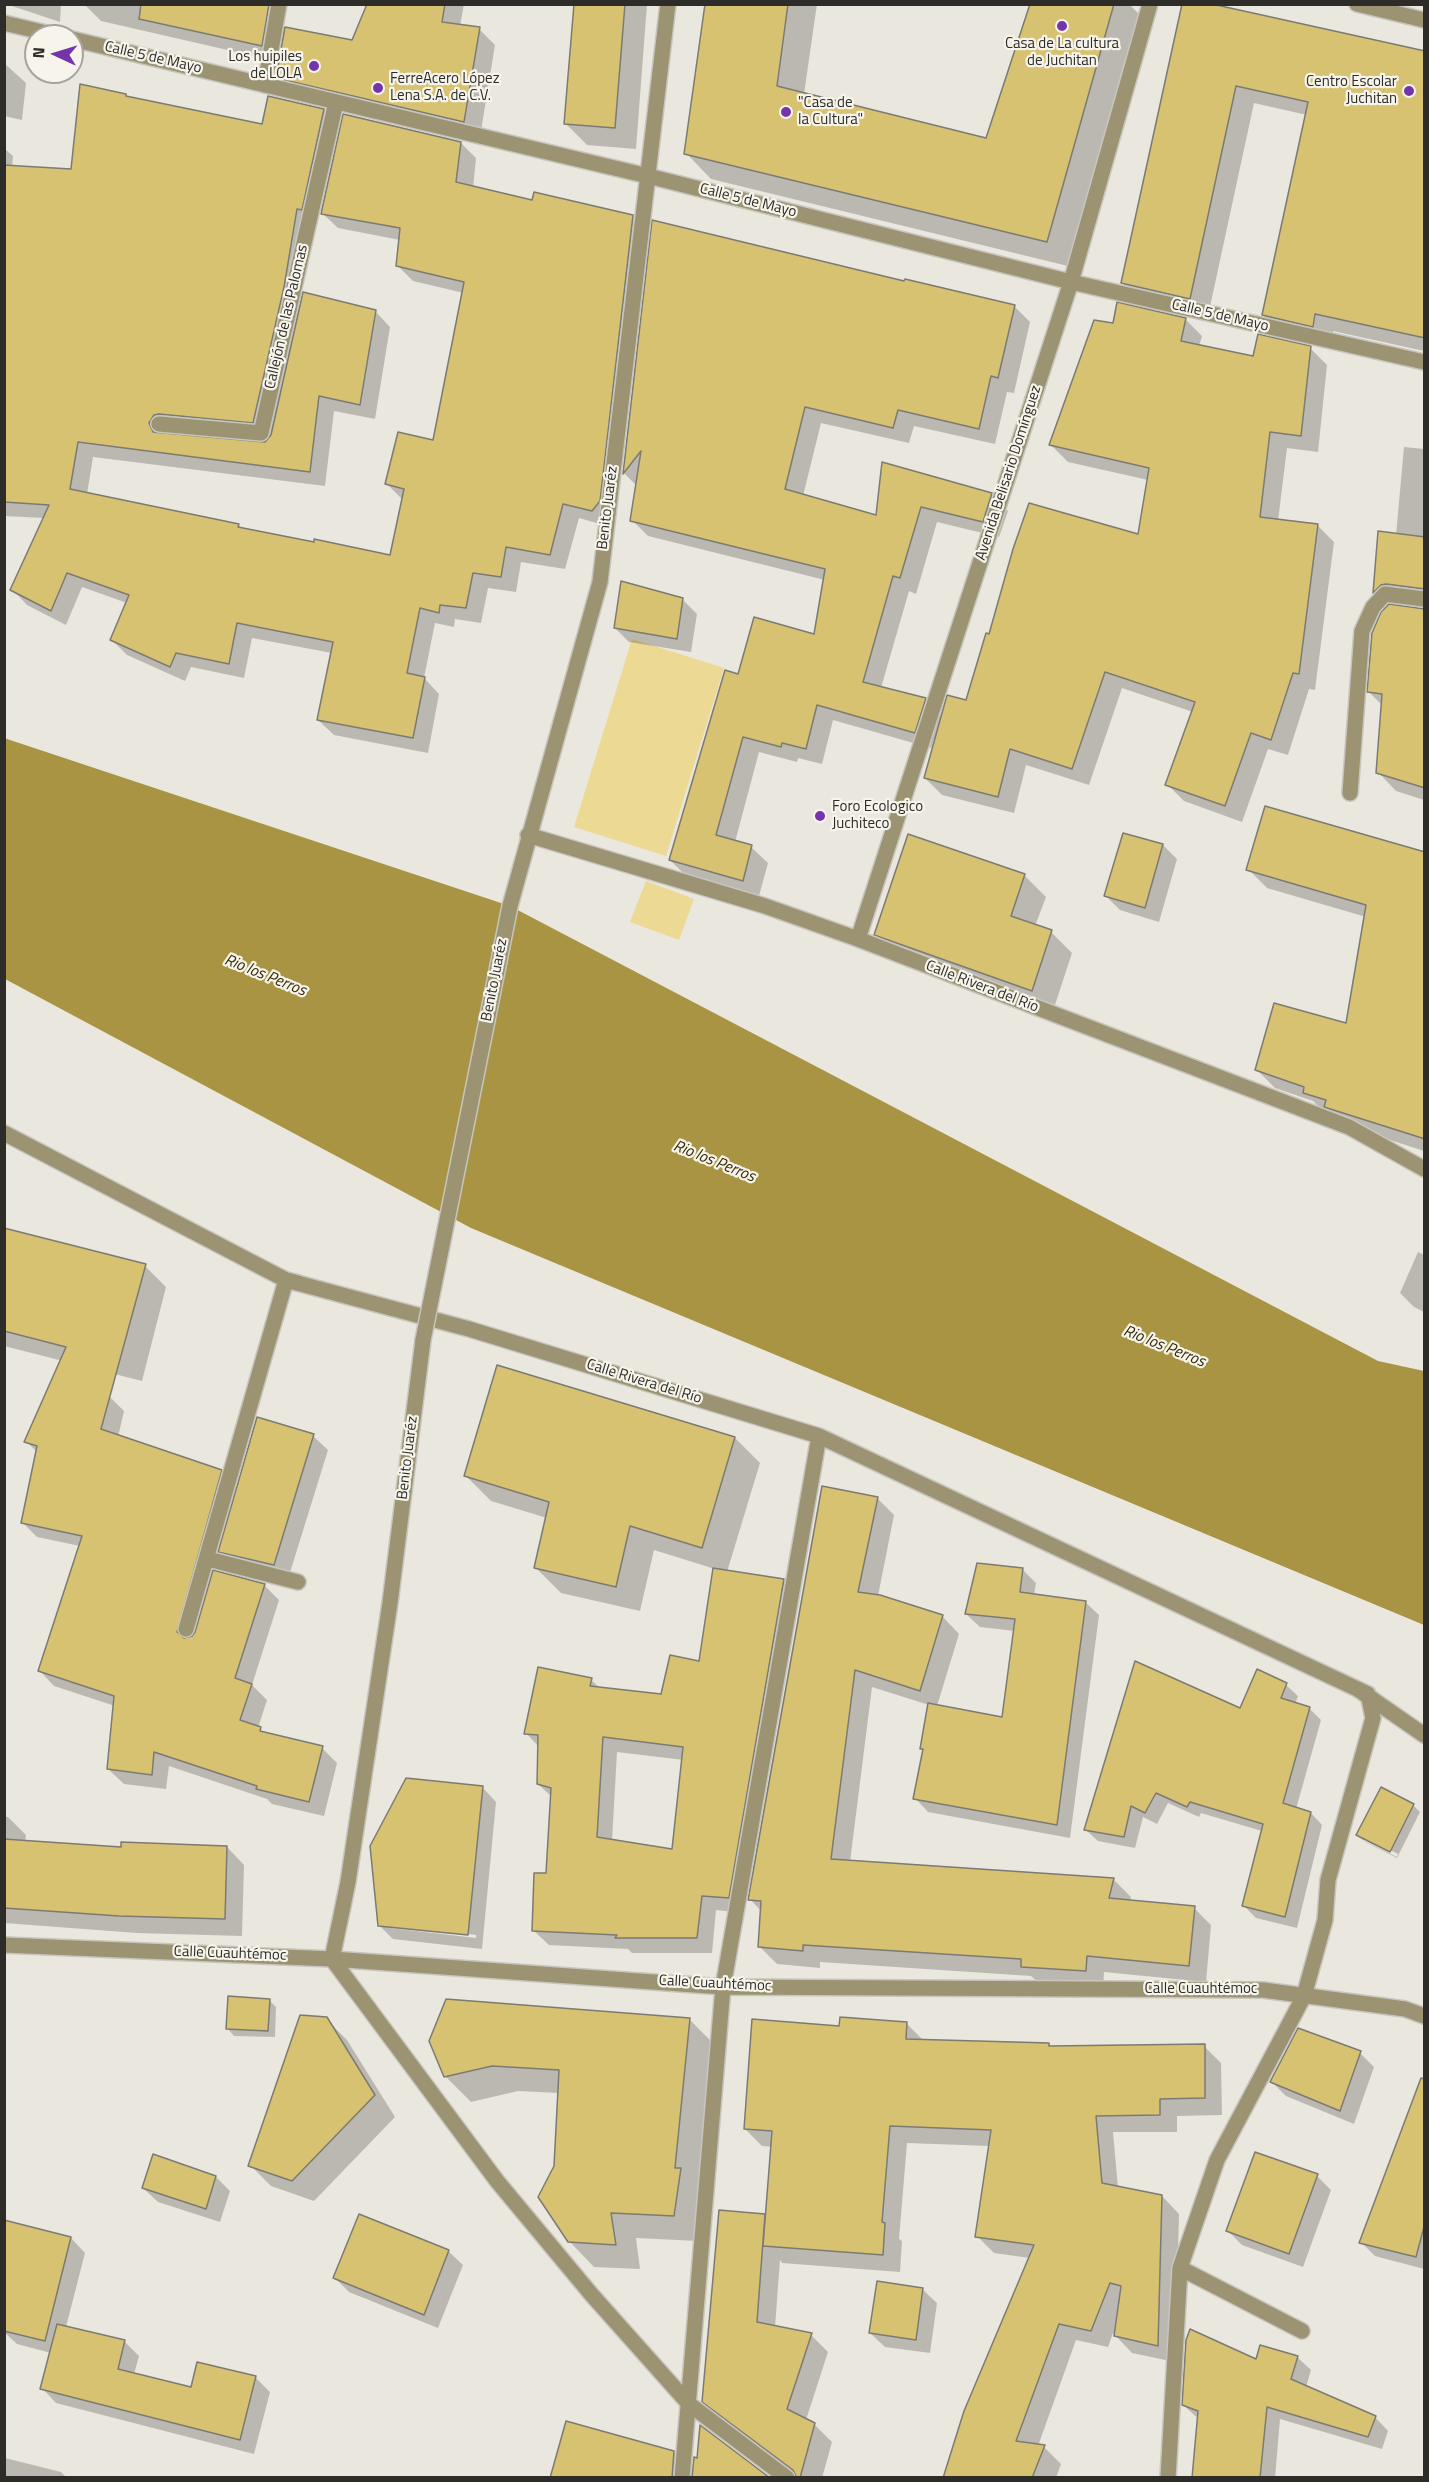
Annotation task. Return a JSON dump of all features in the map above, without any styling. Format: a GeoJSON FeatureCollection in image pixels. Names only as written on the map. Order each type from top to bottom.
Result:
{"type":"FeatureCollection","features":[{"type":"Feature","properties":{"kind":"street"},"geometry":{"type":"LineString","coordinates":[[265,85],[279,4]]}},
{"type":"Feature","properties":{"kind":"street","name":"Benito Juaréz"},"geometry":{"type":"LineString","coordinates":[[332,1959],[348,1882],[390,1603],[423,1340],[510,906],[600,582],[668,4]]}},
{"type":"Feature","properties":{"kind":"street","name":"Avenida Belisario Domínguez"},"geometry":{"type":"LineString","coordinates":[[858,939],[1071,282],[1150,4]]}},
{"type":"Feature","properties":{"kind":"street"},"geometry":{"type":"LineString","coordinates":[[1357,4],[1425,20]]}},
{"type":"Feature","properties":{"kind":"street"},"geometry":{"type":"LineString","coordinates":[[4,23],[24,28]]}},
{"type":"Feature","properties":{"kind":"street","name":"Calle 5 de Mayo"},"geometry":{"type":"LineString","coordinates":[[84,42],[648,176],[1071,282],[1425,362]]}},
{"type":"Feature","properties":{"kind":"street","name":"Callejón de las Palomas"},"geometry":{"type":"LineString","coordinates":[[159,424],[261,433],[336,102]]}},
{"type":"Feature","properties":{"kind":"street"},"geometry":{"type":"LineString","coordinates":[[1350,793],[1362,631],[1373,607],[1385,594],[1425,599]]}},
{"type":"Feature","properties":{"kind":"street","name":"Calle Rivera del Río"},"geometry":{"type":"LineString","coordinates":[[528,835],[765,906],[858,939],[1349,1127],[1425,1169]]}},
{"type":"Feature","properties":{"kind":"street"},"geometry":{"type":"LineString","coordinates":[[4,1132],[286,1280],[469,1329],[819,1436],[1368,1694],[1425,1735]]}},
{"type":"Feature","properties":{"kind":"street"},"geometry":{"type":"LineString","coordinates":[[186,1629],[208,1559],[286,1280]]}},
{"type":"Feature","properties":{"kind":"street"},"geometry":{"type":"LineString","coordinates":[[682,2478],[723,1986],[819,1436]]}},
{"type":"Feature","properties":{"kind":"street"},"geometry":{"type":"LineString","coordinates":[[208,1559],[298,1582]]}},
{"type":"Feature","properties":{"kind":"street"},"geometry":{"type":"LineString","coordinates":[[1168,2478],[1180,2268],[1217,2160],[1304,1996],[1325,1920],[1328,1880],[1373,1718],[1368,1694]]}},
{"type":"Feature","properties":{"kind":"street","name":"Calle Cuauhtémoc"},"geometry":{"type":"LineString","coordinates":[[4,1945],[332,1959],[723,1986],[1263,1990],[1405,2009],[1425,2016]]}},
{"type":"Feature","properties":{"kind":"street"},"geometry":{"type":"LineString","coordinates":[[332,1959],[497,2181],[591,2294],[689,2404],[787,2478]]}},
{"type":"Feature","properties":{"kind":"street"},"geometry":{"type":"LineString","coordinates":[[1180,2268],[1302,2331]]}},
{"type":"Feature","properties":{"kind":"shaded area"},"geometry":{"type":"Polygon","coordinates":[[[632,639],[724,668],[666,856],[574,827],[632,639]]]}},
{"type":"Feature","properties":{"kind":"shaded area"},"geometry":{"type":"Polygon","coordinates":[[[646,881],[694,899],[679,940],[630,922],[646,881]]]}},
{"type":"Feature","properties":{"kind":"water","name":"Rio los Perros"},"geometry":{"type":"Polygon","coordinates":[[[4,738],[510,906],[1378,1361],[1424,1371],[1424,1625],[471,1228],[5,979],[4,738]]]}},
{"type":"Feature","properties":{"kind":"building"},"geometry":{"type":"Polygon","coordinates":[[[141,4],[269,4],[262,46],[139,19],[141,4]]]}},
{"type":"Feature","properties":{"kind":"building"},"geometry":{"type":"Polygon","coordinates":[[[367,4],[445,4],[442,22],[480,27],[464,122],[276,78],[285,27],[352,40],[367,4]]]}},
{"type":"Feature","properties":{"kind":"building"},"geometry":{"type":"Polygon","coordinates":[[[574,4],[625,4],[615,128],[564,124],[574,4]]]}},
{"type":"Feature","properties":{"kind":"building","name":"\"Casa de la Cultura\""},"geometry":{"type":"Polygon","coordinates":[[[705,4],[788,4],[777,86],[986,138],[1030,4],[1114,4],[1047,242],[684,154],[705,4]]]}},
{"type":"Feature","properties":{"kind":"building"},"geometry":{"type":"Polygon","coordinates":[[[1182,4],[1212,4],[1425,51],[1425,338],[1315,314],[1313,327],[1262,315],[1308,102],[1236,86],[1190,299],[1121,283],[1182,4]]]}},
{"type":"Feature","properties":{"kind":"building"},"geometry":{"type":"Polygon","coordinates":[[[80,84],[126,94],[126,96],[262,124],[268,96],[324,109],[302,210],[297,209],[284,287],[253,423],[159,414],[154,415],[149,423],[153,432],[265,442],[271,435],[303,292],[376,310],[360,405],[319,396],[310,472],[78,442],[70,489],[239,524],[238,527],[314,542],[314,539],[390,555],[404,489],[385,484],[398,432],[433,440],[464,282],[396,266],[400,228],[321,214],[343,114],[461,142],[456,182],[532,200],[534,192],[633,215],[600,501],[592,511],[563,504],[550,555],[506,547],[501,577],[473,573],[466,608],[440,605],[439,613],[420,608],[407,673],[425,677],[413,738],[317,720],[333,642],[237,623],[229,664],[176,653],[170,667],[110,640],[129,595],[67,573],[51,611],[10,590],[49,505],[4,502],[4,165],[71,169],[80,84]]]}},
{"type":"Feature","properties":{"kind":"building"},"geometry":{"type":"Polygon","coordinates":[[[652,220],[904,281],[905,279],[1015,305],[998,378],[991,376],[979,429],[898,410],[893,428],[805,407],[785,489],[876,515],[882,462],[992,493],[983,522],[921,507],[900,578],[893,576],[863,682],[926,698],[915,733],[817,705],[806,749],[782,743],[781,747],[743,737],[716,835],[752,845],[743,881],[669,860],[725,670],[738,674],[754,617],[814,634],[825,569],[630,521],[641,451],[623,474],[652,220]]]}},
{"type":"Feature","properties":{"kind":"building"},"geometry":{"type":"Polygon","coordinates":[[[1117,302],[1186,318],[1181,341],[1253,356],[1258,334],[1311,346],[1301,436],[1270,432],[1260,517],[1318,524],[1299,674],[1293,673],[1271,740],[1251,733],[1225,806],[1165,785],[1195,702],[1105,672],[1072,769],[1010,749],[998,797],[924,778],[947,695],[966,700],[986,633],[989,634],[1013,549],[1029,503],[1138,534],[1149,468],[1049,445],[1094,320],[1113,323],[1117,302]]]}},
{"type":"Feature","properties":{"kind":"building"},"geometry":{"type":"Polygon","coordinates":[[[1378,531],[1425,537],[1425,589],[1386,584],[1381,585],[1373,593],[1378,531]]]}},
{"type":"Feature","properties":{"kind":"building"},"geometry":{"type":"Polygon","coordinates":[[[621,581],[683,598],[677,639],[614,628],[621,581]]]}},
{"type":"Feature","properties":{"kind":"building"},"geometry":{"type":"Polygon","coordinates":[[[1389,604],[1425,609],[1425,788],[1376,773],[1382,694],[1367,692],[1372,633],[1381,612],[1389,604]]]}},
{"type":"Feature","properties":{"kind":"building"},"geometry":{"type":"Polygon","coordinates":[[[1265,806],[1425,852],[1425,1139],[1324,1107],[1326,1100],[1303,1093],[1304,1087],[1255,1070],[1274,1003],[1346,1023],[1366,905],[1246,870],[1265,806]]]}},
{"type":"Feature","properties":{"kind":"building"},"geometry":{"type":"Polygon","coordinates":[[[1123,833],[1163,844],[1145,908],[1104,896],[1123,833]]]}},
{"type":"Feature","properties":{"kind":"building"},"geometry":{"type":"Polygon","coordinates":[[[908,834],[1025,874],[1011,916],[1052,930],[1032,991],[874,935],[908,834]]]}},
{"type":"Feature","properties":{"kind":"building"},"geometry":{"type":"Polygon","coordinates":[[[4,1228],[146,1264],[101,1429],[222,1470],[177,1632],[184,1638],[192,1636],[195,1632],[213,1570],[265,1584],[235,1678],[252,1684],[240,1720],[261,1727],[260,1731],[323,1746],[309,1802],[256,1789],[257,1786],[154,1752],[152,1775],[107,1769],[114,1696],[38,1671],[82,1536],[21,1523],[37,1446],[24,1442],[66,1347],[4,1331],[4,1228]]]}},
{"type":"Feature","properties":{"kind":"building"},"geometry":{"type":"Polygon","coordinates":[[[497,1365],[735,1437],[702,1548],[630,1526],[616,1587],[534,1568],[549,1502],[464,1476],[497,1365]]]}},
{"type":"Feature","properties":{"kind":"building"},"geometry":{"type":"Polygon","coordinates":[[[257,1417],[314,1434],[274,1565],[218,1552],[257,1417]]]}},
{"type":"Feature","properties":{"kind":"building"},"geometry":{"type":"Polygon","coordinates":[[[822,1486],[878,1497],[858,1592],[880,1595],[943,1615],[920,1691],[855,1670],[831,1859],[1114,1878],[1109,1898],[1195,1906],[1189,1966],[1087,1956],[1086,1971],[1021,1967],[1021,1959],[803,1945],[803,1951],[758,1947],[761,1901],[748,1900],[822,1486]]]}},
{"type":"Feature","properties":{"kind":"building"},"geometry":{"type":"Polygon","coordinates":[[[977,1563],[1023,1568],[1020,1592],[1086,1601],[1057,1825],[913,1799],[923,1749],[920,1749],[928,1703],[1002,1717],[1015,1619],[965,1614],[977,1563]]]}},
{"type":"Feature","properties":{"kind":"building"},"geometry":{"type":"Polygon","coordinates":[[[713,1568],[784,1579],[729,1898],[702,1896],[697,1938],[615,1938],[617,1935],[532,1931],[534,1873],[546,1873],[551,1788],[537,1784],[538,1735],[524,1734],[538,1667],[592,1678],[590,1686],[661,1694],[670,1655],[699,1661],[713,1568]],[[603,1737],[597,1837],[672,1849],[683,1747],[603,1737]]]}},
{"type":"Feature","properties":{"kind":"building"},"geometry":{"type":"Polygon","coordinates":[[[1135,1661],[1240,1708],[1257,1669],[1287,1683],[1281,1698],[1310,1707],[1283,1803],[1311,1812],[1285,1917],[1242,1906],[1263,1824],[1190,1802],[1187,1807],[1156,1793],[1145,1813],[1131,1806],[1124,1837],[1084,1830],[1135,1661]]]}},
{"type":"Feature","properties":{"kind":"building"},"geometry":{"type":"Polygon","coordinates":[[[406,1778],[483,1786],[468,1935],[378,1926],[370,1846],[406,1778]]]}},
{"type":"Feature","properties":{"kind":"building"},"geometry":{"type":"Polygon","coordinates":[[[1381,1787],[1414,1804],[1390,1852],[1356,1835],[1381,1787]]]}},
{"type":"Feature","properties":{"kind":"building"},"geometry":{"type":"Polygon","coordinates":[[[4,1839],[121,1847],[121,1842],[227,1846],[225,1919],[119,1916],[4,1908],[4,1839]]]}},
{"type":"Feature","properties":{"kind":"building"},"geometry":{"type":"Polygon","coordinates":[[[228,1996],[270,1999],[268,2031],[226,2029],[228,1996]]]}},
{"type":"Feature","properties":{"kind":"building"},"geometry":{"type":"Polygon","coordinates":[[[446,1999],[690,2018],[675,2168],[681,2168],[674,2216],[611,2213],[616,2245],[568,2242],[538,2197],[554,2166],[559,2070],[492,2066],[444,2077],[429,2041],[446,1999]]]}},
{"type":"Feature","properties":{"kind":"building"},"geometry":{"type":"Polygon","coordinates":[[[300,2015],[327,2017],[375,2095],[292,2181],[248,2166],[300,2015]]]}},
{"type":"Feature","properties":{"kind":"building"},"geometry":{"type":"Polygon","coordinates":[[[840,2017],[907,2022],[906,2039],[1049,2043],[1049,2046],[1205,2044],[1205,2098],[1160,2099],[1160,2115],[1096,2116],[1102,2183],[1162,2195],[1158,2346],[1114,2336],[1121,2286],[1110,2283],[1091,2331],[1059,2324],[1016,2441],[1045,2445],[1032,2478],[943,2478],[964,2411],[1034,2245],[975,2237],[991,2130],[890,2126],[882,2222],[885,2223],[883,2255],[763,2246],[772,2131],[744,2129],[752,2019],[839,2026],[840,2017]]]}},
{"type":"Feature","properties":{"kind":"building"},"geometry":{"type":"Polygon","coordinates":[[[1298,2028],[1361,2051],[1340,2111],[1270,2082],[1298,2028]]]}},
{"type":"Feature","properties":{"kind":"building"},"geometry":{"type":"Polygon","coordinates":[[[1421,2078],[1425,2079],[1425,2223],[1416,2257],[1359,2243],[1421,2078]]]}},
{"type":"Feature","properties":{"kind":"building"},"geometry":{"type":"Polygon","coordinates":[[[1255,2152],[1318,2174],[1289,2254],[1226,2231],[1255,2152]]]}},
{"type":"Feature","properties":{"kind":"building"},"geometry":{"type":"Polygon","coordinates":[[[153,2154],[216,2176],[206,2209],[142,2188],[153,2154]]]}},
{"type":"Feature","properties":{"kind":"building"},"geometry":{"type":"Polygon","coordinates":[[[719,2210],[765,2214],[757,2322],[812,2333],[787,2409],[815,2423],[800,2478],[797,2478],[793,2470],[702,2402],[719,2210]]]}},
{"type":"Feature","properties":{"kind":"building"},"geometry":{"type":"Polygon","coordinates":[[[359,2214],[449,2250],[424,2315],[333,2278],[359,2214]]]}},
{"type":"Feature","properties":{"kind":"building"},"geometry":{"type":"Polygon","coordinates":[[[4,2220],[71,2237],[45,2341],[4,2331],[4,2220]]]}},
{"type":"Feature","properties":{"kind":"building"},"geometry":{"type":"Polygon","coordinates":[[[877,2281],[923,2288],[916,2340],[869,2333],[877,2281]]]}},
{"type":"Feature","properties":{"kind":"building"},"geometry":{"type":"Polygon","coordinates":[[[57,2324],[125,2340],[118,2369],[191,2387],[197,2362],[256,2376],[240,2440],[40,2389],[57,2324]]]}},
{"type":"Feature","properties":{"kind":"building"},"geometry":{"type":"Polygon","coordinates":[[[1190,2329],[1256,2359],[1260,2345],[1298,2356],[1291,2379],[1376,2416],[1368,2437],[1267,2407],[1260,2478],[1192,2478],[1198,2411],[1182,2405],[1186,2340],[1190,2329]]]}},
{"type":"Feature","properties":{"kind":"building"},"geometry":{"type":"Polygon","coordinates":[[[566,2421],[674,2451],[672,2478],[550,2478],[566,2421]]]}},
{"type":"Feature","properties":{"kind":"building"},"geometry":{"type":"Polygon","coordinates":[[[700,2425],[770,2478],[692,2478],[694,2457],[697,2458],[700,2425]]]}},
{"type":"Feature","properties":{"kind":"place","name":"Casa de La cultura de Juchitan"},"geometry":{"type":"Point","coordinates":[1062,26]}},
{"type":"Feature","properties":{"kind":"place","name":"Los huipiles de LOLA"},"geometry":{"type":"Point","coordinates":[314,66]}},
{"type":"Feature","properties":{"kind":"place","name":"FerreAcero López Lena S.A. de C.V."},"geometry":{"type":"Point","coordinates":[378,88]}},
{"type":"Feature","properties":{"kind":"place","name":"Centro Escolar Juchitan"},"geometry":{"type":"Point","coordinates":[1409,91]}},
{"type":"Feature","properties":{"kind":"place","name":"\"Casa de la Cultura\""},"geometry":{"type":"Point","coordinates":[786,112]}},
{"type":"Feature","properties":{"kind":"place","name":"Foro Ecologico Juchiteco"},"geometry":{"type":"Point","coordinates":[820,816]}}]}
